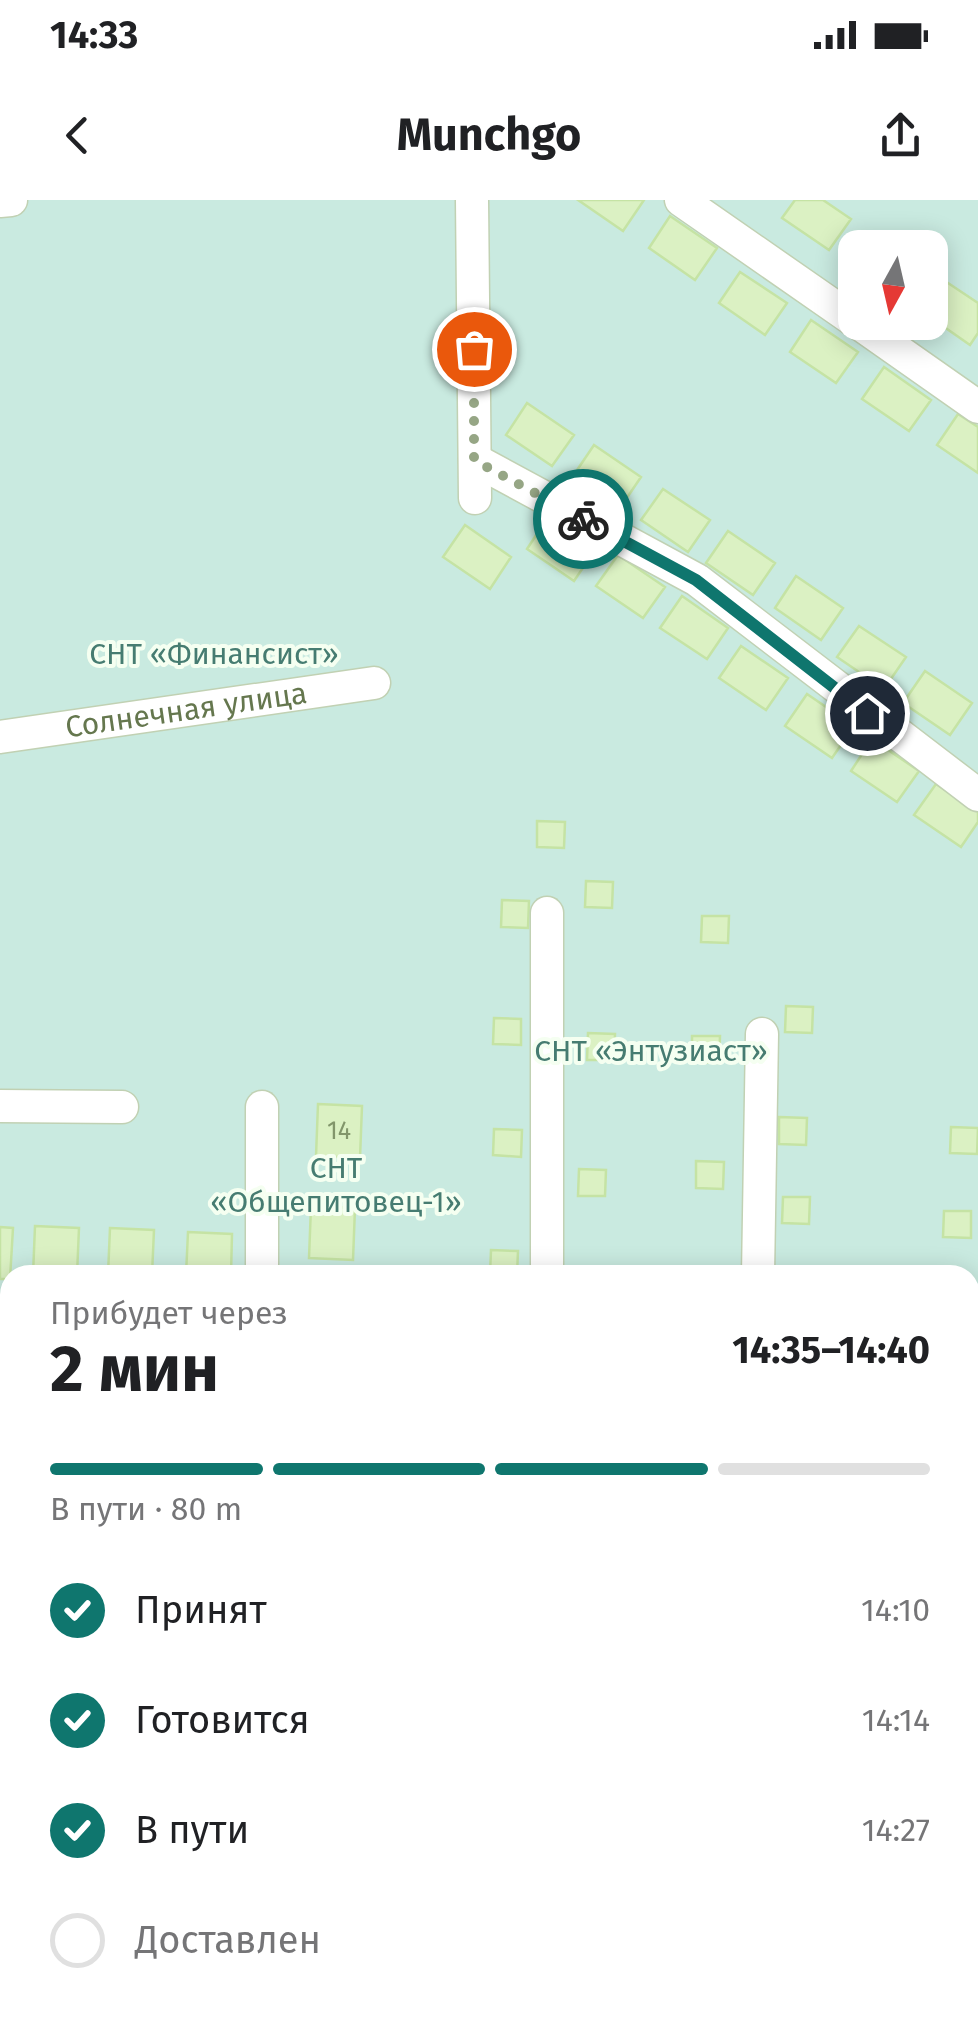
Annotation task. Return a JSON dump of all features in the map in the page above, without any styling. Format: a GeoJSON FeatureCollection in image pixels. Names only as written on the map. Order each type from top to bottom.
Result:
{"type":"FeatureCollection","features":[{"type":"Feature","properties":{"kind":"street"},"geometry":{"type":"LineString","coordinates":[[0,202],[11,200]]}},
{"type":"Feature","properties":{"kind":"street"},"geometry":{"type":"LineString","coordinates":[[472,200],[475,498]]}},
{"type":"Feature","properties":{"kind":"street"},"geometry":{"type":"LineString","coordinates":[[681,200],[838,309]]}},
{"type":"Feature","properties":{"kind":"street"},"geometry":{"type":"LineString","coordinates":[[882,340],[978,407]]}},
{"type":"Feature","properties":{"kind":"street"},"geometry":{"type":"LineString","coordinates":[[474,460],[696,580],[978,795]]}},
{"type":"Feature","properties":{"kind":"street","name":"Солнечная улица"},"geometry":{"type":"LineString","coordinates":[[0,737],[374,684]]}},
{"type":"Feature","properties":{"kind":"street"},"geometry":{"type":"LineString","coordinates":[[547,912],[547,1265]]}},
{"type":"Feature","properties":{"kind":"street"},"geometry":{"type":"LineString","coordinates":[[758,1265],[762,1034]]}},
{"type":"Feature","properties":{"kind":"street"},"geometry":{"type":"LineString","coordinates":[[0,1106],[122,1107]]}},
{"type":"Feature","properties":{"kind":"street"},"geometry":{"type":"LineString","coordinates":[[262,1107],[262,1265]]}},
{"type":"Feature","properties":{"kind":"green space"},"geometry":{"type":"Polygon","coordinates":[[[0,200],[978,200],[978,1265],[0,1265],[0,200]]]}},
{"type":"Feature","properties":{"kind":"building"},"geometry":{"type":"Polygon","coordinates":[[[578,200],[644,200],[623,231],[578,200]]]}},
{"type":"Feature","properties":{"kind":"building"},"geometry":{"type":"Polygon","coordinates":[[[795,200],[823,200],[851,219],[843,230],[838,230],[838,237],[829,250],[782,218],[795,200]]]}},
{"type":"Feature","properties":{"kind":"building"},"geometry":{"type":"Polygon","coordinates":[[[670,216],[717,248],[695,280],[649,248],[670,216]]]}},
{"type":"Feature","properties":{"kind":"building"},"geometry":{"type":"Polygon","coordinates":[[[740,272],[787,303],[765,335],[719,303],[740,272]]]}},
{"type":"Feature","properties":{"kind":"building"},"geometry":{"type":"Polygon","coordinates":[[[948,283],[978,303],[978,333],[970,345],[948,330],[948,283]]]}},
{"type":"Feature","properties":{"kind":"building"},"geometry":{"type":"Polygon","coordinates":[[[811,320],[858,352],[836,383],[790,352],[811,320]]]}},
{"type":"Feature","properties":{"kind":"building"},"geometry":{"type":"Polygon","coordinates":[[[884,367],[931,400],[909,431],[862,399],[884,367]]]}},
{"type":"Feature","properties":{"kind":"building"},"geometry":{"type":"Polygon","coordinates":[[[527,403],[574,435],[552,466],[506,435],[527,403]]]}},
{"type":"Feature","properties":{"kind":"building"},"geometry":{"type":"Polygon","coordinates":[[[958,414],[978,427],[978,473],[937,445],[958,414]]]}},
{"type":"Feature","properties":{"kind":"building"},"geometry":{"type":"Polygon","coordinates":[[[594,445],[641,477],[620,508],[573,476],[594,445]]]}},
{"type":"Feature","properties":{"kind":"building"},"geometry":{"type":"Polygon","coordinates":[[[663,489],[710,520],[688,552],[641,520],[663,489]]]}},
{"type":"Feature","properties":{"kind":"building"},"geometry":{"type":"Polygon","coordinates":[[[548,517],[595,550],[574,581],[527,549],[548,517]]]}},
{"type":"Feature","properties":{"kind":"building"},"geometry":{"type":"Polygon","coordinates":[[[465,525],[511,557],[490,589],[443,557],[465,525]]]}},
{"type":"Feature","properties":{"kind":"building"},"geometry":{"type":"Polygon","coordinates":[[[728,531],[775,563],[753,595],[706,563],[728,531]]]}},
{"type":"Feature","properties":{"kind":"building"},"geometry":{"type":"Polygon","coordinates":[[[618,555],[665,587],[643,618],[596,586],[618,555]]]}},
{"type":"Feature","properties":{"kind":"building"},"geometry":{"type":"Polygon","coordinates":[[[796,576],[843,608],[821,640],[775,608],[796,576]]]}},
{"type":"Feature","properties":{"kind":"building"},"geometry":{"type":"Polygon","coordinates":[[[682,596],[728,628],[707,659],[660,628],[682,596]]]}},
{"type":"Feature","properties":{"kind":"building"},"geometry":{"type":"Polygon","coordinates":[[[859,626],[906,657],[884,689],[837,657],[859,626]]]}},
{"type":"Feature","properties":{"kind":"building"},"geometry":{"type":"Polygon","coordinates":[[[741,646],[788,678],[766,710],[719,678],[741,646]]]}},
{"type":"Feature","properties":{"kind":"building"},"geometry":{"type":"Polygon","coordinates":[[[925,671],[972,703],[950,735],[903,703],[925,671]]]}},
{"type":"Feature","properties":{"kind":"building"},"geometry":{"type":"Polygon","coordinates":[[[807,694],[854,726],[832,758],[785,726],[807,694]]]}},
{"type":"Feature","properties":{"kind":"building"},"geometry":{"type":"Polygon","coordinates":[[[872,739],[919,771],[897,802],[851,771],[872,739]]]}},
{"type":"Feature","properties":{"kind":"building"},"geometry":{"type":"Polygon","coordinates":[[[936,784],[978,812],[978,822],[961,847],[914,815],[936,784]]]}},
{"type":"Feature","properties":{"kind":"building"},"geometry":{"type":"Polygon","coordinates":[[[537,821],[565,822],[564,848],[537,847],[537,821]]]}},
{"type":"Feature","properties":{"kind":"building"},"geometry":{"type":"Polygon","coordinates":[[[586,881],[613,882],[612,908],[585,907],[586,881]]]}},
{"type":"Feature","properties":{"kind":"building"},"geometry":{"type":"Polygon","coordinates":[[[502,900],[529,901],[528,928],[501,927],[502,900]]]}},
{"type":"Feature","properties":{"kind":"building"},"geometry":{"type":"Polygon","coordinates":[[[702,916],[729,916],[728,943],[701,942],[702,916]]]}},
{"type":"Feature","properties":{"kind":"building"},"geometry":{"type":"Polygon","coordinates":[[[786,1006],[813,1007],[812,1033],[785,1032],[786,1006]]]}},
{"type":"Feature","properties":{"kind":"building"},"geometry":{"type":"Polygon","coordinates":[[[494,1018],[521,1019],[521,1045],[493,1044],[494,1018]]]}},
{"type":"Feature","properties":{"kind":"building"},"geometry":{"type":"Polygon","coordinates":[[[588,1033],[615,1034],[614,1060],[587,1060],[588,1033]]]}},
{"type":"Feature","properties":{"kind":"building"},"geometry":{"type":"Polygon","coordinates":[[[692,1036],[720,1036],[719,1063],[692,1062],[692,1036]]]}},
{"type":"Feature","properties":{"kind":"building"},"geometry":{"type":"Polygon","coordinates":[[[318,1104],[362,1106],[360,1158],[316,1156],[318,1104]]]}},
{"type":"Feature","properties":{"kind":"building"},"geometry":{"type":"Polygon","coordinates":[[[779,1117],[807,1118],[806,1145],[779,1144],[779,1117]]]}},
{"type":"Feature","properties":{"kind":"building"},"geometry":{"type":"Polygon","coordinates":[[[951,1127],[978,1128],[977,1154],[950,1153],[951,1127]]]}},
{"type":"Feature","properties":{"kind":"building"},"geometry":{"type":"Polygon","coordinates":[[[494,1129],[522,1130],[521,1157],[493,1155],[494,1129]]]}},
{"type":"Feature","properties":{"kind":"building"},"geometry":{"type":"Polygon","coordinates":[[[696,1161],[724,1162],[723,1189],[696,1188],[696,1161]]]}},
{"type":"Feature","properties":{"kind":"building"},"geometry":{"type":"Polygon","coordinates":[[[579,1169],[606,1170],[605,1196],[578,1196],[579,1169]]]}},
{"type":"Feature","properties":{"kind":"building"},"geometry":{"type":"Polygon","coordinates":[[[783,1197],[810,1197],[809,1224],[782,1223],[783,1197]]]}},
{"type":"Feature","properties":{"kind":"building"},"geometry":{"type":"Polygon","coordinates":[[[311,1206],[355,1208],[353,1260],[309,1258],[311,1206]]]}},
{"type":"Feature","properties":{"kind":"building"},"geometry":{"type":"Polygon","coordinates":[[[944,1211],[971,1211],[971,1238],[943,1237],[944,1211]]]}},
{"type":"Feature","properties":{"kind":"building"},"geometry":{"type":"Polygon","coordinates":[[[35,1226],[79,1228],[77,1265],[33,1265],[35,1226]]]}},
{"type":"Feature","properties":{"kind":"building"},"geometry":{"type":"Polygon","coordinates":[[[0,1227],[13,1228],[11,1265],[0,1265],[0,1227]]]}},
{"type":"Feature","properties":{"kind":"building"},"geometry":{"type":"Polygon","coordinates":[[[110,1228],[154,1230],[152,1265],[108,1265],[110,1228]]]}},
{"type":"Feature","properties":{"kind":"building"},"geometry":{"type":"Polygon","coordinates":[[[188,1232],[232,1234],[231,1265],[186,1265],[188,1232]]]}},
{"type":"Feature","properties":{"kind":"building"},"geometry":{"type":"Polygon","coordinates":[[[491,1250],[518,1251],[517,1265],[490,1265],[491,1250]]]}},
{"type":"Feature","properties":{"kind":"way so far"},"geometry":{"type":"LineString","coordinates":[[474,349],[474,460],[583,519]]}},
{"type":"Feature","properties":{"kind":"route"},"geometry":{"type":"LineString","coordinates":[[583,519],[696,580],[867,713]]}},
{"type":"Feature","properties":{"kind":"park label","name":"СНТ «Финансист»"},"geometry":{"type":"Point","coordinates":[214,654]}},
{"type":"Feature","properties":{"kind":"park label","name":"СНТ «Энтузиаст»"},"geometry":{"type":"Point","coordinates":[651,1051]}},
{"type":"Feature","properties":{"kind":"park label","name":"СНТ «Общепитовец-1»"},"geometry":{"type":"Point","coordinates":[336,1185]}}]}
